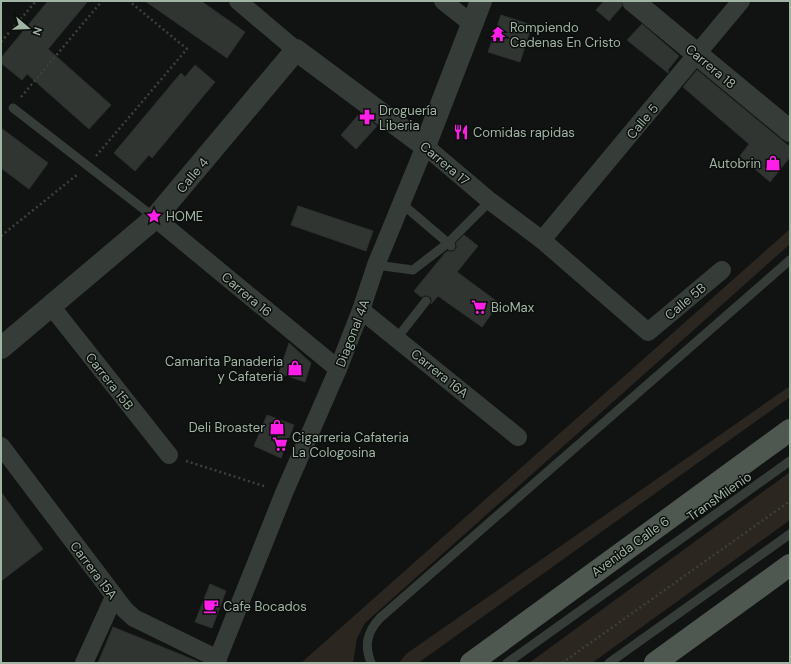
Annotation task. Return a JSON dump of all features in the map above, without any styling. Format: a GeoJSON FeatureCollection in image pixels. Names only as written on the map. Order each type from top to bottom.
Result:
{"type":"FeatureCollection","features":[{"type":"Feature","properties":{"kind":"main road","name":"Avenida Calle 6"},"geometry":{"type":"LineString","coordinates":[[471,663],[790,430]]}},
{"type":"Feature","properties":{"kind":"main road"},"geometry":{"type":"LineString","coordinates":[[655,663],[790,565]]}},
{"type":"Feature","properties":{"kind":"street","name":"Carrera 17"},"geometry":{"type":"LineString","coordinates":[[238,1],[296,50],[425,146],[490,200],[542,240],[648,332]]}},
{"type":"Feature","properties":{"kind":"street"},"geometry":{"type":"LineString","coordinates":[[443,1],[472,24]]}},
{"type":"Feature","properties":{"kind":"street","name":"Diagonal 4A"},"geometry":{"type":"LineString","coordinates":[[217,661],[284,493],[338,369],[361,310],[376,265],[425,146],[481,1]]}},
{"type":"Feature","properties":{"kind":"street","name":"Carrera 18"},"geometry":{"type":"LineString","coordinates":[[633,1],[790,131]]}},
{"type":"Feature","properties":{"kind":"street","name":"Calle 5"},"geometry":{"type":"LineString","coordinates":[[542,240],[698,55],[741,1]]}},
{"type":"Feature","properties":{"kind":"street","name":"Calle 4"},"geometry":{"type":"LineString","coordinates":[[1,348],[155,218],[296,50]]}},
{"type":"Feature","properties":{"kind":"street","name":"Carrera 16"},"geometry":{"type":"LineString","coordinates":[[155,218],[338,369]]}},
{"type":"Feature","properties":{"kind":"street","name":"Calle 5B"},"geometry":{"type":"LineString","coordinates":[[648,332],[722,270]]}},
{"type":"Feature","properties":{"kind":"street","name":"Carrera 15B"},"geometry":{"type":"LineString","coordinates":[[52,306],[169,455]]}},
{"type":"Feature","properties":{"kind":"street","name":"Carrera 16A"},"geometry":{"type":"LineString","coordinates":[[361,310],[518,437]]}},
{"type":"Feature","properties":{"kind":"street","name":"Carrera 15A"},"geometry":{"type":"LineString","coordinates":[[1,446],[125,610],[134,618],[217,661]]}},
{"type":"Feature","properties":{"kind":"street"},"geometry":{"type":"LineString","coordinates":[[84,663],[114,596]]}},
{"type":"Feature","properties":{"kind":"lane"},"geometry":{"type":"LineString","coordinates":[[13,108],[155,218]]}},
{"type":"Feature","properties":{"kind":"lane"},"geometry":{"type":"LineString","coordinates":[[376,265],[413,270],[449,245],[490,200]]}},
{"type":"Feature","properties":{"kind":"lane"},"geometry":{"type":"LineString","coordinates":[[401,203],[449,245]]}},
{"type":"Feature","properties":{"kind":"lane"},"geometry":{"type":"LineString","coordinates":[[371,663],[367,653],[367,638],[372,628],[380,618],[790,260]]}},
{"type":"Feature","properties":{"kind":"lane"},"geometry":{"type":"LineString","coordinates":[[397,338],[426,301]]}},
{"type":"Feature","properties":{"kind":"lane","name":"TransMilenio"},"geometry":{"type":"LineString","coordinates":[[507,663],[790,461]]}},
{"type":"Feature","properties":{"kind":"lane"},"geometry":{"type":"LineString","coordinates":[[609,663],[790,534]]}},
{"type":"Feature","properties":{"kind":"path"},"geometry":{"type":"LineString","coordinates":[[1,42],[36,1]]}},
{"type":"Feature","properties":{"kind":"path"},"geometry":{"type":"LineString","coordinates":[[13,108],[102,1]]}},
{"type":"Feature","properties":{"kind":"path"},"geometry":{"type":"LineString","coordinates":[[1,236],[88,166],[187,49],[129,1]]}},
{"type":"Feature","properties":{"kind":"path"},"geometry":{"type":"LineString","coordinates":[[169,455],[284,493]]}},
{"type":"Feature","properties":{"kind":"path"},"geometry":{"type":"LineString","coordinates":[[562,663],[790,501]]}},
{"type":"Feature","properties":{"kind":"shaded area"},"geometry":{"type":"Polygon","coordinates":[[[790,229],[790,244],[365,623],[357,638],[353,663],[301,663],[790,229]]]}},
{"type":"Feature","properties":{"kind":"shaded area"},"geometry":{"type":"Polygon","coordinates":[[[790,386],[790,397],[418,663],[399,663],[406,654],[790,386]]]}},
{"type":"Feature","properties":{"kind":"shaded area"},"geometry":{"type":"Polygon","coordinates":[[[790,472],[790,520],[592,663],[529,663],[790,472]]]}},
{"type":"Feature","properties":{"kind":"building"},"geometry":{"type":"Polygon","coordinates":[[[48,1],[88,1],[48,49],[111,105],[89,129],[27,74],[22,80],[1,63],[1,58],[48,1]]]}},
{"type":"Feature","properties":{"kind":"building"},"geometry":{"type":"Polygon","coordinates":[[[145,1],[201,1],[245,32],[227,58],[145,1]]]}},
{"type":"Feature","properties":{"kind":"building"},"geometry":{"type":"Polygon","coordinates":[[[604,1],[621,1],[622,6],[609,21],[596,10],[604,1]]]}},
{"type":"Feature","properties":{"kind":"building"},"geometry":{"type":"Polygon","coordinates":[[[501,15],[532,25],[520,62],[488,52],[501,15]]]}},
{"type":"Feature","properties":{"kind":"building"},"geometry":{"type":"Polygon","coordinates":[[[642,24],[679,56],[667,71],[669,71],[668,73],[627,40],[642,24]]]}},
{"type":"Feature","properties":{"kind":"building"},"geometry":{"type":"Polygon","coordinates":[[[195,65],[215,82],[152,158],[149,155],[135,171],[114,153],[181,73],[185,77],[195,65]]]}},
{"type":"Feature","properties":{"kind":"building"},"geometry":{"type":"Polygon","coordinates":[[[697,70],[790,147],[790,157],[770,182],[740,156],[749,144],[683,87],[697,70]]]}},
{"type":"Feature","properties":{"kind":"building"},"geometry":{"type":"Polygon","coordinates":[[[360,113],[377,126],[356,149],[341,135],[360,113]]]}},
{"type":"Feature","properties":{"kind":"building"},"geometry":{"type":"Polygon","coordinates":[[[1,128],[48,163],[29,189],[1,168],[1,128]]]}},
{"type":"Feature","properties":{"kind":"building"},"geometry":{"type":"Polygon","coordinates":[[[298,206],[373,231],[366,251],[291,225],[298,206]]]}},
{"type":"Feature","properties":{"kind":"building"},"geometry":{"type":"Polygon","coordinates":[[[464,235],[478,246],[457,272],[499,303],[482,327],[438,296],[431,304],[432,299],[430,297],[426,295],[421,297],[414,291],[445,253],[455,250],[457,247],[456,243],[464,235]]]}},
{"type":"Feature","properties":{"kind":"building","name":"Camarita Panaderia y Cafateria"},"geometry":{"type":"Polygon","coordinates":[[[289,343],[311,363],[305,382],[279,373],[289,343]]]}},
{"type":"Feature","properties":{"kind":"building"},"geometry":{"type":"Polygon","coordinates":[[[267,415],[294,425],[281,458],[254,446],[267,415]]]}},
{"type":"Feature","properties":{"kind":"building"},"geometry":{"type":"Polygon","coordinates":[[[1,492],[43,549],[1,581],[1,492]]]}},
{"type":"Feature","properties":{"kind":"building","name":"Cafe Bocados"},"geometry":{"type":"Polygon","coordinates":[[[210,584],[226,591],[212,628],[195,622],[210,584]]]}},
{"type":"Feature","properties":{"kind":"building"},"geometry":{"type":"Polygon","coordinates":[[[113,627],[199,662],[199,663],[98,663],[113,627]]]}},
{"type":"Feature","properties":{"kind":"place","name":"Rompiendo Cadenas En Cristo"},"geometry":{"type":"Point","coordinates":[498,34]}},
{"type":"Feature","properties":{"kind":"place","name":"Droguería Liberia"},"geometry":{"type":"Point","coordinates":[367,117]}},
{"type":"Feature","properties":{"kind":"place","name":"Comidas rapidas"},"geometry":{"type":"Point","coordinates":[461,132]}},
{"type":"Feature","properties":{"kind":"place","name":"Autobrin"},"geometry":{"type":"Point","coordinates":[773,163]}},
{"type":"Feature","properties":{"kind":"place","name":"HOME"},"geometry":{"type":"Point","coordinates":[154,216]}},
{"type":"Feature","properties":{"kind":"place","name":"BioMax"},"geometry":{"type":"Point","coordinates":[479,307]}},
{"type":"Feature","properties":{"kind":"place","name":"Camarita Panaderia y Cafateria"},"geometry":{"type":"Point","coordinates":[295,368]}},
{"type":"Feature","properties":{"kind":"place","name":"Deli Broaster"},"geometry":{"type":"Point","coordinates":[277,427]}},
{"type":"Feature","properties":{"kind":"place","name":"Cigarreria Cafateria La Cologosina"},"geometry":{"type":"Point","coordinates":[280,444]}},
{"type":"Feature","properties":{"kind":"place","name":"Cafe Bocados"},"geometry":{"type":"Point","coordinates":[211,606]}}]}
